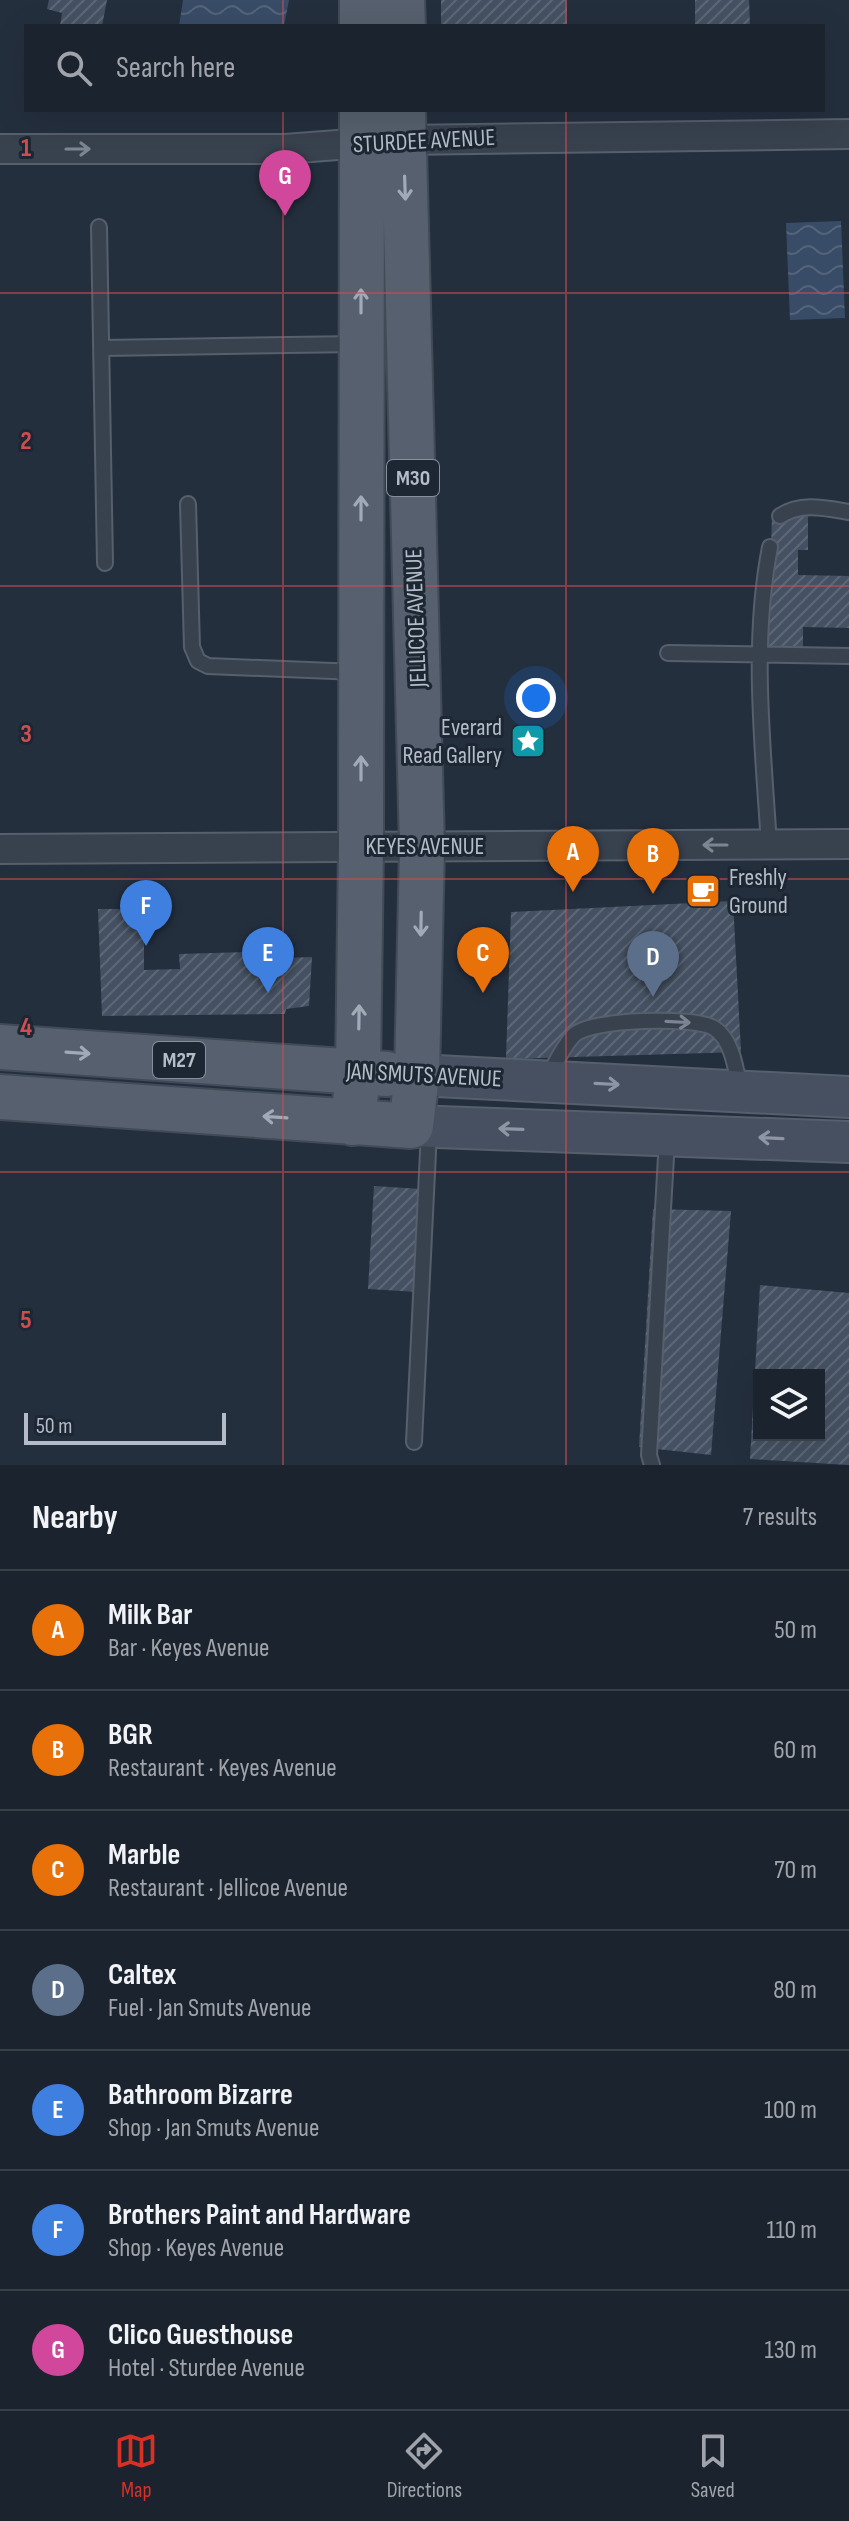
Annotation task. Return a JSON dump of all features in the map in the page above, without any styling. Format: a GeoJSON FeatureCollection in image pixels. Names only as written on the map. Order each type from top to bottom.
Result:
{"type":"FeatureCollection","features":[{"type":"Feature","properties":{"kind":"main road"},"geometry":{"type":"LineString","coordinates":[[362,0],[362,24]]}},
{"type":"Feature","properties":{"kind":"main road"},"geometry":{"type":"LineString","coordinates":[[402,0],[403,24]]}},
{"type":"Feature","properties":{"kind":"main road","name":"M30"},"geometry":{"type":"LineString","coordinates":[[353,1123],[358,1073],[361,846],[361,344],[382,126]]}},
{"type":"Feature","properties":{"kind":"main road","name":"JELLICOE AVENUE"},"geometry":{"type":"LineString","coordinates":[[382,126],[422,847],[417,1075],[420,1126]]}},
{"type":"Feature","properties":{"kind":"main road","name":"JAN SMUTS AVENUE"},"geometry":{"type":"LineString","coordinates":[[0,1047],[358,1073],[849,1097]]}},
{"type":"Feature","properties":{"kind":"main road","name":"JAN SMUTS AVENUE"},"geometry":{"type":"LineString","coordinates":[[0,1097],[353,1123],[849,1142]]}},
{"type":"Feature","properties":{"kind":"street","name":"STURDEE AVENUE"},"geometry":{"type":"LineString","coordinates":[[0,149],[285,149],[382,126],[849,134]]}},
{"type":"Feature","properties":{"kind":"street","name":"KEYES AVENUE"},"geometry":{"type":"LineString","coordinates":[[0,849],[849,844]]}},
{"type":"Feature","properties":{"kind":"lane"},"geometry":{"type":"LineString","coordinates":[[99,227],[105,563]]}},
{"type":"Feature","properties":{"kind":"lane"},"geometry":{"type":"LineString","coordinates":[[103,348],[361,344]]}},
{"type":"Feature","properties":{"kind":"lane"},"geometry":{"type":"LineString","coordinates":[[188,504],[192,647],[198,661],[208,666],[361,672]]}},
{"type":"Feature","properties":{"kind":"lane"},"geometry":{"type":"LineString","coordinates":[[780,516],[791,509],[813,507],[849,512]]}},
{"type":"Feature","properties":{"kind":"lane"},"geometry":{"type":"LineString","coordinates":[[769,845],[759,654],[764,578],[770,547]]}},
{"type":"Feature","properties":{"kind":"lane"},"geometry":{"type":"LineString","coordinates":[[668,653],[849,656]]}},
{"type":"Feature","properties":{"kind":"lane"},"geometry":{"type":"LineString","coordinates":[[544,1081],[574,1035],[589,1027],[626,1021],[686,1022],[714,1028],[726,1041],[735,1064],[740,1091]]}},
{"type":"Feature","properties":{"kind":"lane"},"geometry":{"type":"LineString","coordinates":[[414,1442],[420,1126]]}},
{"type":"Feature","properties":{"kind":"lane"},"geometry":{"type":"LineString","coordinates":[[652,1465],[649,1455],[667,1135]]}},
{"type":"Feature","properties":{"kind":"water"},"geometry":{"type":"Polygon","coordinates":[[[183,0],[289,0],[284,24],[179,24],[183,0]]]}},
{"type":"Feature","properties":{"kind":"water"},"geometry":{"type":"Polygon","coordinates":[[[841,221],[845,318],[790,320],[786,223],[841,221]]]}},
{"type":"Feature","properties":{"kind":"building"},"geometry":{"type":"Polygon","coordinates":[[[49,0],[107,0],[102,24],[60,24],[62,13],[47,9],[49,0]]]}},
{"type":"Feature","properties":{"kind":"building"},"geometry":{"type":"Polygon","coordinates":[[[441,0],[567,0],[567,24],[441,24],[441,0]]]}},
{"type":"Feature","properties":{"kind":"building"},"geometry":{"type":"Polygon","coordinates":[[[695,0],[749,0],[750,24],[695,24],[695,0]]]}},
{"type":"Feature","properties":{"kind":"building"},"geometry":{"type":"Polygon","coordinates":[[[772,515],[808,516],[808,550],[798,550],[798,575],[849,576],[849,628],[803,627],[803,650],[768,649],[772,515]]]}},
{"type":"Feature","properties":{"kind":"building"},"geometry":{"type":"Polygon","coordinates":[[[733,901],[741,1052],[506,1059],[511,912],[733,901]]]}},
{"type":"Feature","properties":{"kind":"building"},"geometry":{"type":"Polygon","coordinates":[[[98,909],[144,909],[144,970],[180,969],[179,954],[285,951],[284,958],[312,957],[309,1006],[286,1009],[285,1014],[102,1016],[98,909]]]}},
{"type":"Feature","properties":{"kind":"building"},"geometry":{"type":"Polygon","coordinates":[[[374,1186],[421,1189],[417,1292],[368,1289],[374,1186]]]}},
{"type":"Feature","properties":{"kind":"building"},"geometry":{"type":"Polygon","coordinates":[[[653,1209],[731,1211],[711,1455],[639,1447],[653,1209]]]}},
{"type":"Feature","properties":{"kind":"building"},"geometry":{"type":"Polygon","coordinates":[[[760,1285],[849,1293],[849,1465],[750,1459],[753,1407],[753,1441],[825,1441],[825,1369],[755,1369],[760,1285]]]}},
{"type":"Feature","properties":{"kind":"place","name":"Clico Guesthouse"},"geometry":{"type":"Point","coordinates":[285,216]}},
{"type":"Feature","properties":{"kind":"place","name":"Everard Read Gallery"},"geometry":{"type":"Point","coordinates":[528,741]}},
{"type":"Feature","properties":{"kind":"place","name":"Freshly Ground"},"geometry":{"type":"Point","coordinates":[703,891]}},
{"type":"Feature","properties":{"kind":"place","name":"Milk Bar"},"geometry":{"type":"Point","coordinates":[573,892]}},
{"type":"Feature","properties":{"kind":"place","name":"BGR"},"geometry":{"type":"Point","coordinates":[653,894]}},
{"type":"Feature","properties":{"kind":"place","name":"Brothers Paint and Hardware"},"geometry":{"type":"Point","coordinates":[146,946]}},
{"type":"Feature","properties":{"kind":"place","name":"Bathroom Bizarre"},"geometry":{"type":"Point","coordinates":[268,993]}},
{"type":"Feature","properties":{"kind":"place","name":"Marble"},"geometry":{"type":"Point","coordinates":[483,993]}},
{"type":"Feature","properties":{"kind":"place","name":"Caltex"},"geometry":{"type":"Point","coordinates":[653,997]}}]}
